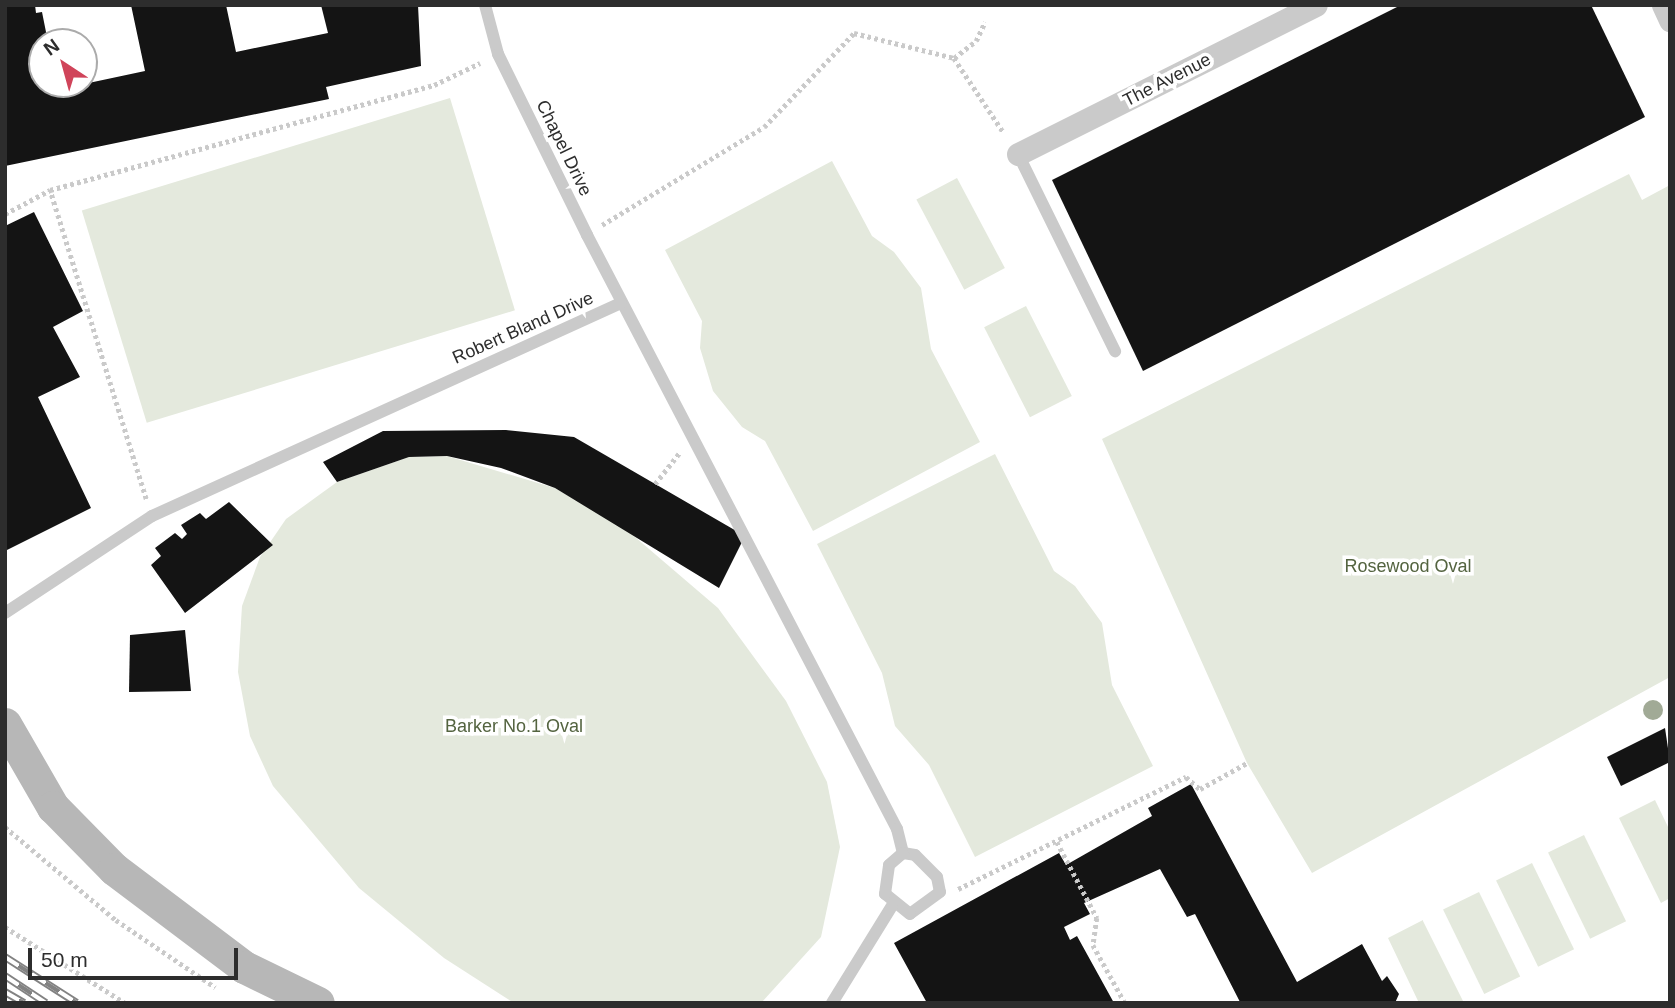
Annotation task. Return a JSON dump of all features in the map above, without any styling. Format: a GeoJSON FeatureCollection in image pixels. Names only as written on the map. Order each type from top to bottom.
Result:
{"type":"FeatureCollection","features":[{"type":"Feature","properties":{"kind":"street","name":"The Avenue"},"geometry":{"type":"LineString","coordinates":[[1018,154],[1316,5]]}},
{"type":"Feature","properties":{"kind":"street"},"geometry":{"type":"LineString","coordinates":[[1662,5],[1670,20]]}},
{"type":"Feature","properties":{"kind":"street"},"geometry":{"type":"LineString","coordinates":[[5,724],[53,807],[114,869],[244,967],[318,1003]]}},
{"type":"Feature","properties":{"kind":"lane","name":"Chapel Drive"},"geometry":{"type":"LineString","coordinates":[[485,5],[498,54],[621,303]]}},
{"type":"Feature","properties":{"kind":"lane"},"geometry":{"type":"LineString","coordinates":[[1018,154],[1115,351]]}},
{"type":"Feature","properties":{"kind":"lane","name":"Robert Bland Drive"},"geometry":{"type":"LineString","coordinates":[[5,613],[152,516],[621,303],[897,828],[903,853]]}},
{"type":"Feature","properties":{"kind":"lane"},"geometry":{"type":"LineString","coordinates":[[832,1003],[892,906],[884,879],[903,853],[923,861],[940,892],[909,914],[892,906]]}},
{"type":"Feature","properties":{"kind":"path"},"geometry":{"type":"LineString","coordinates":[[954,58],[976,41],[985,22]]}},
{"type":"Feature","properties":{"kind":"path"},"geometry":{"type":"LineString","coordinates":[[587,234],[764,127],[853,33],[954,58],[1018,154]]}},
{"type":"Feature","properties":{"kind":"path"},"geometry":{"type":"LineString","coordinates":[[5,214],[50,190],[434,85],[498,54]]}},
{"type":"Feature","properties":{"kind":"path"},"geometry":{"type":"LineString","coordinates":[[50,190],[152,516]]}},
{"type":"Feature","properties":{"kind":"path"},"geometry":{"type":"LineString","coordinates":[[655,484],[694,439]]}},
{"type":"Feature","properties":{"kind":"path"},"geometry":{"type":"LineString","coordinates":[[940,892],[964,888],[1186,777],[1200,789],[1247,763]]}},
{"type":"Feature","properties":{"kind":"path"},"geometry":{"type":"LineString","coordinates":[[5,827],[116,920],[220,990]]}},
{"type":"Feature","properties":{"kind":"path"},"geometry":{"type":"LineString","coordinates":[[1057,842],[1097,918],[1093,945],[1125,1003]]}},
{"type":"Feature","properties":{"kind":"path"},"geometry":{"type":"LineString","coordinates":[[5,928],[125,1003]]}},
{"type":"Feature","properties":{"kind":"green space"},"geometry":{"type":"Polygon","coordinates":[[[450,98],[515,310],[147,423],[82,211],[450,98]]]}},
{"type":"Feature","properties":{"kind":"green space"},"geometry":{"type":"Polygon","coordinates":[[[832,161],[872,236],[894,252],[921,288],[931,349],[980,442],[813,531],[765,441],[742,427],[713,391],[700,348],[702,321],[665,250],[832,161]]]}},
{"type":"Feature","properties":{"kind":"green space","name":"Rosewood Oval"},"geometry":{"type":"Polygon","coordinates":[[[1629,174],[1642,200],[1670,185],[1670,677],[1312,873],[1247,763],[1102,439],[1629,174]]]}},
{"type":"Feature","properties":{"kind":"green space"},"geometry":{"type":"Polygon","coordinates":[[[957,178],[1005,268],[964,290],[916,200],[957,178]]]}},
{"type":"Feature","properties":{"kind":"green space"},"geometry":{"type":"Polygon","coordinates":[[[1026,306],[1072,396],[1030,417],[984,327],[1026,306]]]}},
{"type":"Feature","properties":{"kind":"green space"},"geometry":{"type":"Polygon","coordinates":[[[995,454],[1054,571],[1075,586],[1102,623],[1112,685],[1153,766],[975,857],[929,765],[895,726],[882,673],[817,544],[995,454]]]}},
{"type":"Feature","properties":{"kind":"green space","name":"Barker No.1 Oval"},"geometry":{"type":"Polygon","coordinates":[[[447,456],[555,488],[628,531],[718,608],[786,701],[827,782],[840,847],[821,937],[761,1003],[514,1003],[444,958],[359,888],[273,786],[250,736],[238,672],[242,606],[260,557],[286,519],[337,482],[409,457],[447,456]]]}},
{"type":"Feature","properties":{"kind":"green space"},"geometry":{"type":"Polygon","coordinates":[[[1655,800],[1670,831],[1670,898],[1661,903],[1619,818],[1655,800]]]}},
{"type":"Feature","properties":{"kind":"green space"},"geometry":{"type":"Polygon","coordinates":[[[1584,835],[1626,921],[1590,939],[1548,853],[1584,835]]]}},
{"type":"Feature","properties":{"kind":"green space"},"geometry":{"type":"Polygon","coordinates":[[[1532,863],[1574,949],[1538,967],[1496,881],[1532,863]]]}},
{"type":"Feature","properties":{"kind":"green space"},"geometry":{"type":"Polygon","coordinates":[[[1479,892],[1520,976],[1484,994],[1443,910],[1479,892]]]}},
{"type":"Feature","properties":{"kind":"green space"},"geometry":{"type":"Polygon","coordinates":[[[1423,920],[1464,1003],[1419,1003],[1388,938],[1423,920]]]}},
{"type":"Feature","properties":{"kind":"building"},"geometry":{"type":"Polygon","coordinates":[[[5,5],[35,5],[36,13],[42,12],[45,28],[28,28],[28,98],[98,98],[98,81],[145,71],[131,5],[226,5],[236,52],[328,33],[321,5],[418,5],[421,66],[326,87],[329,99],[5,166],[5,5]]]}},
{"type":"Feature","properties":{"kind":"building"},"geometry":{"type":"Polygon","coordinates":[[[1401,5],[1591,5],[1645,117],[1143,371],[1052,180],[1401,5]]]}},
{"type":"Feature","properties":{"kind":"building"},"geometry":{"type":"Polygon","coordinates":[[[34,212],[83,311],[53,327],[80,377],[38,397],[91,508],[5,551],[5,226],[34,212]]]}},
{"type":"Feature","properties":{"kind":"building"},"geometry":{"type":"Polygon","coordinates":[[[506,430],[574,437],[745,536],[719,588],[555,488],[501,468],[447,456],[409,457],[337,482],[323,462],[383,431],[506,430]]]}},
{"type":"Feature","properties":{"kind":"building"},"geometry":{"type":"Polygon","coordinates":[[[229,502],[273,545],[185,613],[151,565],[161,556],[155,548],[175,533],[182,539],[187,534],[181,525],[200,513],[206,519],[229,502]]]}},
{"type":"Feature","properties":{"kind":"building"},"geometry":{"type":"Polygon","coordinates":[[[185,630],[191,691],[129,692],[130,635],[185,630]]]}},
{"type":"Feature","properties":{"kind":"building"},"geometry":{"type":"Polygon","coordinates":[[[1665,728],[1670,762],[1621,786],[1607,757],[1665,728]]]}},
{"type":"Feature","properties":{"kind":"building"},"geometry":{"type":"Polygon","coordinates":[[[1191,784],[1297,982],[1362,944],[1382,981],[1387,976],[1399,994],[1395,1003],[1240,1002],[1195,914],[1187,917],[1160,869],[1084,903],[1090,914],[1064,927],[1070,940],[1077,936],[1114,1003],[927,1003],[894,943],[1059,853],[1066,865],[1152,816],[1148,808],[1191,784]]]}},
{"type":"Feature","properties":{"kind":"railway"},"geometry":{"type":"LineString","coordinates":[[5,957],[77,1003]]}},
{"type":"Feature","properties":{"kind":"railway"},"geometry":{"type":"LineString","coordinates":[[5,976],[46,1003]]}},
{"type":"Feature","properties":{"kind":"railway"},"geometry":{"type":"LineString","coordinates":[[5,992],[24,1003]]}}]}
